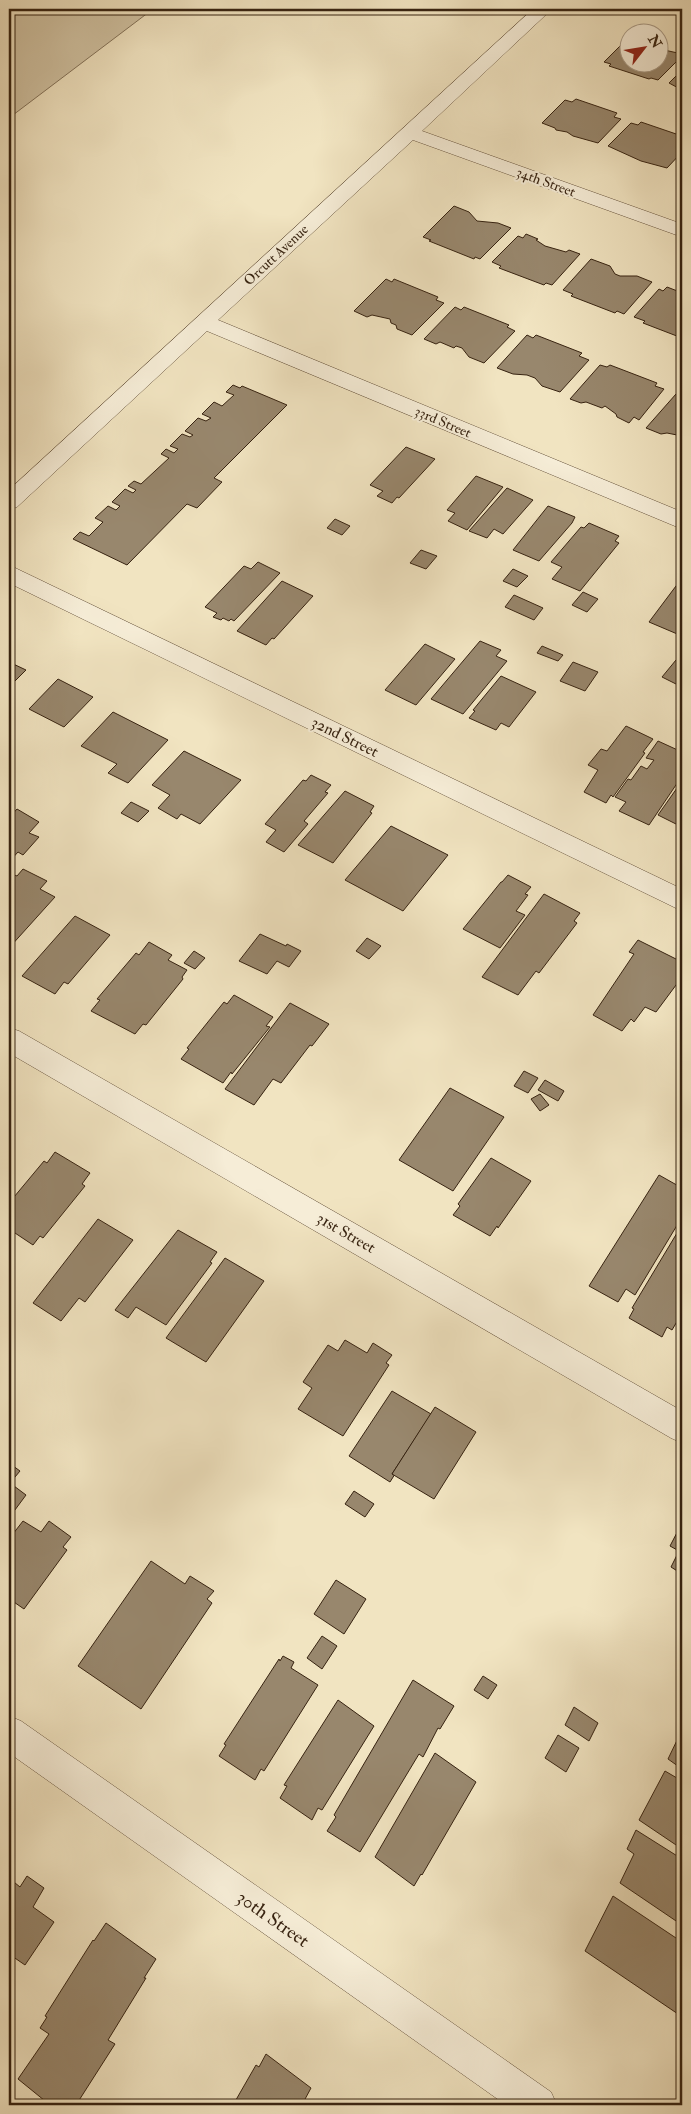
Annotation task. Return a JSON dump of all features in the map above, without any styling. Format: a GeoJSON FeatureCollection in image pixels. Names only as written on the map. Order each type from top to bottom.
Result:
{"type":"FeatureCollection","features":[{"type":"Feature","properties":{"kind":"street","name":"Orcutt Avenue"},"geometry":{"type":"LineString","coordinates":[[9,502],[543,9]]}},
{"type":"Feature","properties":{"kind":"street"},"geometry":{"type":"LineString","coordinates":[[678,9],[682,10]]}},
{"type":"Feature","properties":{"kind":"street","name":"34th Street"},"geometry":{"type":"LineString","coordinates":[[409,132],[682,231]]}},
{"type":"Feature","properties":{"kind":"street","name":"33rd Street"},"geometry":{"type":"LineString","coordinates":[[204,322],[682,521]]}},
{"type":"Feature","properties":{"kind":"street","name":"32nd Street"},"geometry":{"type":"LineString","coordinates":[[9,573],[682,900]]}},
{"type":"Feature","properties":{"kind":"street","name":"31st Street"},"geometry":{"type":"LineString","coordinates":[[9,1039],[682,1428]]}},
{"type":"Feature","properties":{"kind":"street","name":"30th Street"},"geometry":{"type":"LineString","coordinates":[[9,1732],[538,2105]]}},
{"type":"Feature","properties":{"kind":"shaded area"},"geometry":{"type":"Polygon","coordinates":[[[9,9],[153,9],[9,118],[9,9]]]}},
{"type":"Feature","properties":{"kind":"building"},"geometry":{"type":"Polygon","coordinates":[[[618,48],[618,69],[604,62],[618,48]]]}},
{"type":"Feature","properties":{"kind":"building"},"geometry":{"type":"Polygon","coordinates":[[[668,51],[682,54],[668,70],[668,51]]]}},
{"type":"Feature","properties":{"kind":"building"},"geometry":{"type":"Polygon","coordinates":[[[682,70],[682,90],[669,83],[682,70]]]}},
{"type":"Feature","properties":{"kind":"building"},"geometry":{"type":"Polygon","coordinates":[[[627,72],[666,72],[658,80],[627,72]]]}},
{"type":"Feature","properties":{"kind":"building"},"geometry":{"type":"Polygon","coordinates":[[[576,99],[617,113],[614,117],[621,119],[598,143],[556,130],[542,123],[565,100],[572,102],[576,99]]]}},
{"type":"Feature","properties":{"kind":"building"},"geometry":{"type":"Polygon","coordinates":[[[641,122],[682,136],[682,152],[667,168],[641,161],[608,146],[631,123],[638,125],[641,122]]]}},
{"type":"Feature","properties":{"kind":"building"},"geometry":{"type":"Polygon","coordinates":[[[454,206],[469,212],[477,221],[498,223],[511,228],[480,259],[475,257],[474,259],[423,237],[454,206]]]}},
{"type":"Feature","properties":{"kind":"building"},"geometry":{"type":"Polygon","coordinates":[[[526,234],[538,239],[536,240],[545,246],[580,254],[552,285],[546,283],[544,285],[499,268],[501,266],[492,262],[518,236],[523,238],[526,234]]]}},
{"type":"Feature","properties":{"kind":"building"},"geometry":{"type":"Polygon","coordinates":[[[591,259],[610,266],[615,274],[620,276],[637,276],[652,282],[624,314],[617,311],[615,313],[571,296],[573,294],[563,290],[591,259]]]}},
{"type":"Feature","properties":{"kind":"building"},"geometry":{"type":"Polygon","coordinates":[[[386,279],[392,282],[394,279],[438,297],[436,300],[444,303],[412,335],[397,329],[390,319],[372,315],[367,317],[354,311],[386,279]]]}},
{"type":"Feature","properties":{"kind":"building"},"geometry":{"type":"Polygon","coordinates":[[[667,287],[680,292],[682,296],[682,338],[643,323],[645,321],[634,317],[659,289],[663,291],[667,287]]]}},
{"type":"Feature","properties":{"kind":"building"},"geometry":{"type":"Polygon","coordinates":[[[455,307],[461,310],[464,307],[509,325],[507,327],[515,331],[484,363],[469,357],[462,348],[456,346],[454,348],[440,342],[436,344],[424,339],[455,307]]]}},
{"type":"Feature","properties":{"kind":"building"},"geometry":{"type":"Polygon","coordinates":[[[527,335],[533,338],[536,335],[582,353],[579,356],[589,360],[560,392],[542,386],[535,378],[527,375],[513,374],[497,368],[527,335]]]}},
{"type":"Feature","properties":{"kind":"building"},"geometry":{"type":"Polygon","coordinates":[[[600,365],[607,367],[610,365],[657,383],[655,386],[664,389],[639,420],[634,417],[629,423],[617,417],[616,414],[605,406],[602,408],[570,399],[600,365]]]}},
{"type":"Feature","properties":{"kind":"building"},"geometry":{"type":"Polygon","coordinates":[[[233,385],[240,388],[242,386],[287,405],[214,478],[222,482],[197,508],[187,504],[127,565],[73,539],[80,532],[89,536],[103,522],[95,518],[108,506],[116,510],[120,506],[112,502],[125,489],[133,493],[136,490],[128,486],[134,481],[141,484],[169,458],[161,454],[166,449],[174,453],[178,449],[170,446],[182,434],[190,437],[193,435],[185,431],[198,418],[206,421],[211,418],[202,414],[214,402],[222,406],[234,395],[226,392],[233,385]]]}},
{"type":"Feature","properties":{"kind":"building"},"geometry":{"type":"Polygon","coordinates":[[[676,394],[682,396],[682,436],[667,433],[661,434],[646,428],[676,394]]]}},
{"type":"Feature","properties":{"kind":"building"},"geometry":{"type":"Polygon","coordinates":[[[406,447],[435,459],[399,498],[397,497],[392,503],[377,496],[383,491],[370,485],[406,447]]]}},
{"type":"Feature","properties":{"kind":"building"},"geometry":{"type":"Polygon","coordinates":[[[476,476],[503,487],[467,530],[448,521],[455,513],[447,510],[476,476]]]}},
{"type":"Feature","properties":{"kind":"building"},"geometry":{"type":"Polygon","coordinates":[[[507,488],[533,500],[503,534],[494,529],[487,538],[469,531],[507,488]]]}},
{"type":"Feature","properties":{"kind":"building"},"geometry":{"type":"Polygon","coordinates":[[[548,506],[575,517],[572,523],[539,561],[513,550],[548,506]]]}},
{"type":"Feature","properties":{"kind":"building"},"geometry":{"type":"Polygon","coordinates":[[[335,519],[350,526],[342,535],[327,528],[335,519]]]}},
{"type":"Feature","properties":{"kind":"building"},"geometry":{"type":"Polygon","coordinates":[[[589,523],[619,536],[615,541],[619,543],[580,591],[552,579],[562,567],[551,562],[581,527],[584,528],[589,523]]]}},
{"type":"Feature","properties":{"kind":"building"},"geometry":{"type":"Polygon","coordinates":[[[421,550],[437,556],[426,569],[410,563],[421,550]]]}},
{"type":"Feature","properties":{"kind":"building"},"geometry":{"type":"Polygon","coordinates":[[[258,562],[280,573],[234,621],[213,617],[217,613],[205,607],[244,566],[251,569],[258,562]]]}},
{"type":"Feature","properties":{"kind":"building"},"geometry":{"type":"Polygon","coordinates":[[[513,569],[528,576],[517,587],[503,581],[513,569]]]}},
{"type":"Feature","properties":{"kind":"building"},"geometry":{"type":"Polygon","coordinates":[[[682,578],[682,636],[649,622],[682,578]]]}},
{"type":"Feature","properties":{"kind":"building"},"geometry":{"type":"Polygon","coordinates":[[[282,581],[313,596],[274,639],[272,638],[266,645],[237,631],[282,581]]]}},
{"type":"Feature","properties":{"kind":"building"},"geometry":{"type":"Polygon","coordinates":[[[583,592],[598,599],[587,612],[572,605],[583,592]]]}},
{"type":"Feature","properties":{"kind":"building"},"geometry":{"type":"Polygon","coordinates":[[[514,595],[543,608],[534,620],[505,607],[514,595]]]}},
{"type":"Feature","properties":{"kind":"building"},"geometry":{"type":"Polygon","coordinates":[[[480,641],[501,650],[496,656],[507,661],[463,714],[431,699],[480,641]]]}},
{"type":"Feature","properties":{"kind":"building"},"geometry":{"type":"Polygon","coordinates":[[[425,644],[455,659],[416,705],[385,690],[425,644]]]}},
{"type":"Feature","properties":{"kind":"building"},"geometry":{"type":"Polygon","coordinates":[[[542,646],[563,655],[558,661],[537,653],[542,646]]]}},
{"type":"Feature","properties":{"kind":"building"},"geometry":{"type":"Polygon","coordinates":[[[676,660],[682,663],[682,687],[662,677],[676,660]]]}},
{"type":"Feature","properties":{"kind":"building"},"geometry":{"type":"Polygon","coordinates":[[[9,662],[26,670],[9,687],[9,662]]]}},
{"type":"Feature","properties":{"kind":"building"},"geometry":{"type":"Polygon","coordinates":[[[573,662],[598,672],[585,691],[560,681],[573,662]]]}},
{"type":"Feature","properties":{"kind":"building"},"geometry":{"type":"Polygon","coordinates":[[[501,676],[536,692],[509,727],[501,723],[496,730],[469,718],[475,711],[473,710],[501,676]]]}},
{"type":"Feature","properties":{"kind":"building"},"geometry":{"type":"Polygon","coordinates":[[[58,679],[93,697],[64,727],[29,709],[58,679]]]}},
{"type":"Feature","properties":{"kind":"building"},"geometry":{"type":"Polygon","coordinates":[[[113,712],[168,740],[128,783],[108,773],[117,764],[81,746],[113,712]]]}},
{"type":"Feature","properties":{"kind":"building"},"geometry":{"type":"Polygon","coordinates":[[[626,726],[653,739],[613,797],[611,795],[606,803],[584,792],[598,770],[588,765],[601,749],[607,751],[626,726]]]}},
{"type":"Feature","properties":{"kind":"building"},"geometry":{"type":"Polygon","coordinates":[[[658,741],[682,752],[678,756],[682,758],[682,776],[649,825],[619,811],[626,802],[615,797],[628,779],[631,780],[641,766],[647,769],[654,760],[646,758],[658,741]]]}},
{"type":"Feature","properties":{"kind":"building"},"geometry":{"type":"Polygon","coordinates":[[[184,751],[241,780],[200,824],[181,814],[177,819],[158,808],[170,795],[152,785],[184,751]]]}},
{"type":"Feature","properties":{"kind":"building"},"geometry":{"type":"Polygon","coordinates":[[[311,775],[331,785],[325,792],[328,793],[304,821],[308,824],[284,852],[266,842],[276,830],[265,824],[303,780],[306,781],[311,775]]]}},
{"type":"Feature","properties":{"kind":"building"},"geometry":{"type":"Polygon","coordinates":[[[682,781],[682,827],[658,815],[682,781]]]}},
{"type":"Feature","properties":{"kind":"building"},"geometry":{"type":"Polygon","coordinates":[[[345,791],[374,806],[370,812],[372,813],[333,863],[298,845],[345,791]]]}},
{"type":"Feature","properties":{"kind":"building"},"geometry":{"type":"Polygon","coordinates":[[[131,802],[149,811],[138,822],[121,813],[131,802]]]}},
{"type":"Feature","properties":{"kind":"building"},"geometry":{"type":"Polygon","coordinates":[[[17,809],[39,822],[29,833],[39,837],[23,855],[18,852],[9,862],[9,818],[17,809]]]}},
{"type":"Feature","properties":{"kind":"building"},"geometry":{"type":"Polygon","coordinates":[[[391,826],[448,855],[403,911],[345,880],[391,826]]]}},
{"type":"Feature","properties":{"kind":"building"},"geometry":{"type":"Polygon","coordinates":[[[23,869],[47,881],[40,889],[55,897],[9,948],[9,878],[12,874],[17,876],[23,869]]]}},
{"type":"Feature","properties":{"kind":"building"},"geometry":{"type":"Polygon","coordinates":[[[508,875],[531,887],[525,894],[528,895],[516,911],[525,915],[500,948],[463,929],[508,875]]]}},
{"type":"Feature","properties":{"kind":"building"},"geometry":{"type":"Polygon","coordinates":[[[544,894],[580,913],[574,921],[577,923],[539,973],[536,971],[518,995],[482,977],[544,894]]]}},
{"type":"Feature","properties":{"kind":"building"},"geometry":{"type":"Polygon","coordinates":[[[75,916],[110,935],[68,984],[64,982],[55,994],[22,976],[75,916]]]}},
{"type":"Feature","properties":{"kind":"building"},"geometry":{"type":"Polygon","coordinates":[[[260,934],[301,951],[289,967],[277,961],[267,974],[239,961],[260,934]]]}},
{"type":"Feature","properties":{"kind":"building"},"geometry":{"type":"Polygon","coordinates":[[[367,938],[381,946],[369,959],[356,951],[367,938]]]}},
{"type":"Feature","properties":{"kind":"building"},"geometry":{"type":"Polygon","coordinates":[[[638,940],[682,962],[682,977],[656,1012],[645,1007],[634,1022],[631,1019],[622,1031],[593,1015],[634,954],[629,952],[638,940]]]}},
{"type":"Feature","properties":{"kind":"building"},"geometry":{"type":"Polygon","coordinates":[[[149,942],[172,955],[168,960],[187,970],[182,977],[183,979],[146,1025],[143,1024],[135,1034],[91,1011],[100,1000],[97,999],[136,953],[139,955],[149,942]]]}},
{"type":"Feature","properties":{"kind":"building"},"geometry":{"type":"Polygon","coordinates":[[[194,951],[205,958],[195,969],[184,963],[194,951]]]}},
{"type":"Feature","properties":{"kind":"building"},"geometry":{"type":"Polygon","coordinates":[[[234,995],[273,1017],[266,1026],[270,1027],[223,1083],[181,1059],[189,1049],[187,1048],[224,1002],[227,1004],[234,995]]]}},
{"type":"Feature","properties":{"kind":"building"},"geometry":{"type":"Polygon","coordinates":[[[290,1003],[329,1024],[281,1083],[273,1079],[254,1105],[225,1089],[290,1003]]]}},
{"type":"Feature","properties":{"kind":"building"},"geometry":{"type":"Polygon","coordinates":[[[524,1071],[538,1078],[528,1093],[514,1086],[524,1071]]]}},
{"type":"Feature","properties":{"kind":"building"},"geometry":{"type":"Polygon","coordinates":[[[545,1080],[564,1091],[558,1101],[538,1090],[545,1080]]]}},
{"type":"Feature","properties":{"kind":"building"},"geometry":{"type":"Polygon","coordinates":[[[450,1088],[504,1117],[453,1191],[399,1160],[450,1088]]]}},
{"type":"Feature","properties":{"kind":"building"},"geometry":{"type":"Polygon","coordinates":[[[540,1094],[549,1105],[540,1111],[531,1099],[540,1094]]]}},
{"type":"Feature","properties":{"kind":"building"},"geometry":{"type":"Polygon","coordinates":[[[55,1152],[90,1173],[82,1184],[85,1186],[43,1238],[40,1236],[33,1245],[9,1229],[9,1203],[44,1161],[47,1163],[55,1152]]]}},
{"type":"Feature","properties":{"kind":"building"},"geometry":{"type":"Polygon","coordinates":[[[491,1158],[531,1181],[498,1228],[497,1226],[490,1236],[453,1215],[460,1206],[458,1204],[491,1158]]]}},
{"type":"Feature","properties":{"kind":"building"},"geometry":{"type":"Polygon","coordinates":[[[659,1175],[682,1188],[682,1198],[680,1201],[682,1202],[682,1217],[635,1295],[626,1289],[618,1302],[589,1286],[659,1175]]]}},
{"type":"Feature","properties":{"kind":"building"},"geometry":{"type":"Polygon","coordinates":[[[98,1219],[133,1240],[85,1302],[79,1298],[61,1321],[33,1303],[98,1219]]]}},
{"type":"Feature","properties":{"kind":"building"},"geometry":{"type":"Polygon","coordinates":[[[178,1230],[217,1252],[210,1262],[212,1263],[166,1325],[136,1307],[128,1318],[115,1310],[178,1230]]]}},
{"type":"Feature","properties":{"kind":"building"},"geometry":{"type":"Polygon","coordinates":[[[677,1233],[682,1236],[682,1313],[672,1330],[667,1327],[662,1337],[629,1318],[634,1309],[632,1308],[677,1233]]]}},
{"type":"Feature","properties":{"kind":"building"},"geometry":{"type":"Polygon","coordinates":[[[225,1258],[264,1281],[206,1362],[166,1338],[225,1258]]]}},
{"type":"Feature","properties":{"kind":"building"},"geometry":{"type":"Polygon","coordinates":[[[345,1340],[367,1353],[373,1343],[392,1355],[386,1363],[389,1365],[343,1436],[298,1409],[312,1388],[303,1382],[328,1345],[338,1351],[345,1340]]]}},
{"type":"Feature","properties":{"kind":"building"},"geometry":{"type":"Polygon","coordinates":[[[392,1391],[431,1414],[392,1474],[395,1474],[390,1482],[349,1456],[392,1391]]]}},
{"type":"Feature","properties":{"kind":"building"},"geometry":{"type":"Polygon","coordinates":[[[435,1407],[476,1432],[434,1499],[392,1474],[435,1407]]]}},
{"type":"Feature","properties":{"kind":"building"},"geometry":{"type":"Polygon","coordinates":[[[9,1463],[20,1471],[10,1483],[26,1495],[9,1518],[9,1463]]]}},
{"type":"Feature","properties":{"kind":"building"},"geometry":{"type":"Polygon","coordinates":[[[354,1491],[374,1504],[365,1517],[345,1504],[354,1491]]]}},
{"type":"Feature","properties":{"kind":"building"},"geometry":{"type":"Polygon","coordinates":[[[23,1521],[41,1532],[49,1521],[71,1537],[63,1547],[67,1550],[24,1609],[11,1600],[9,1604],[9,1539],[23,1521]]]}},
{"type":"Feature","properties":{"kind":"building"},"geometry":{"type":"Polygon","coordinates":[[[682,1523],[682,1574],[671,1567],[679,1551],[670,1546],[682,1523]]]}},
{"type":"Feature","properties":{"kind":"building"},"geometry":{"type":"Polygon","coordinates":[[[151,1561],[185,1584],[190,1576],[214,1591],[207,1599],[212,1603],[141,1709],[78,1666],[151,1561]]]}},
{"type":"Feature","properties":{"kind":"building"},"geometry":{"type":"Polygon","coordinates":[[[336,1580],[366,1599],[344,1634],[314,1614],[336,1580]]]}},
{"type":"Feature","properties":{"kind":"building"},"geometry":{"type":"Polygon","coordinates":[[[322,1636],[337,1646],[322,1669],[307,1658],[322,1636]]]}},
{"type":"Feature","properties":{"kind":"building"},"geometry":{"type":"Polygon","coordinates":[[[283,1656],[294,1662],[291,1668],[318,1685],[264,1771],[261,1769],[255,1780],[219,1756],[226,1745],[224,1744],[279,1659],[280,1661],[283,1656]]]}},
{"type":"Feature","properties":{"kind":"building"},"geometry":{"type":"Polygon","coordinates":[[[483,1676],[497,1685],[488,1699],[474,1690],[483,1676]]]}},
{"type":"Feature","properties":{"kind":"building"},"geometry":{"type":"Polygon","coordinates":[[[413,1680],[454,1706],[440,1729],[438,1728],[423,1757],[419,1754],[360,1852],[327,1831],[336,1817],[334,1815],[413,1680]]]}},
{"type":"Feature","properties":{"kind":"building"},"geometry":{"type":"Polygon","coordinates":[[[338,1700],[374,1726],[322,1810],[318,1808],[312,1820],[280,1798],[287,1786],[284,1785],[338,1700]]]}},
{"type":"Feature","properties":{"kind":"building"},"geometry":{"type":"Polygon","coordinates":[[[574,1707],[598,1723],[589,1741],[565,1725],[574,1707]]]}},
{"type":"Feature","properties":{"kind":"building"},"geometry":{"type":"Polygon","coordinates":[[[682,1720],[682,1769],[668,1759],[681,1732],[677,1729],[682,1720]]]}},
{"type":"Feature","properties":{"kind":"building"},"geometry":{"type":"Polygon","coordinates":[[[558,1735],[579,1748],[566,1772],[545,1758],[558,1735]]]}},
{"type":"Feature","properties":{"kind":"building"},"geometry":{"type":"Polygon","coordinates":[[[435,1753],[476,1782],[414,1886],[375,1857],[435,1753]]]}},
{"type":"Feature","properties":{"kind":"building"},"geometry":{"type":"Polygon","coordinates":[[[665,1771],[682,1781],[682,1849],[639,1820],[665,1771]]]}},
{"type":"Feature","properties":{"kind":"building"},"geometry":{"type":"Polygon","coordinates":[[[636,1830],[682,1859],[682,1925],[620,1883],[634,1854],[627,1849],[636,1830]]]}},
{"type":"Feature","properties":{"kind":"building"},"geometry":{"type":"Polygon","coordinates":[[[27,1876],[44,1888],[33,1907],[54,1922],[25,1965],[9,1954],[9,1878],[20,1887],[27,1876]]]}},
{"type":"Feature","properties":{"kind":"building"},"geometry":{"type":"Polygon","coordinates":[[[613,1896],[682,1942],[682,2013],[679,2011],[678,2014],[585,1951],[613,1896]]]}},
{"type":"Feature","properties":{"kind":"building"},"geometry":{"type":"Polygon","coordinates":[[[106,1923],[156,1959],[108,2040],[115,2044],[76,2105],[50,2105],[18,2079],[49,2034],[40,2028],[47,2017],[45,2016],[93,1940],[106,1923]]]}},
{"type":"Feature","properties":{"kind":"building"},"geometry":{"type":"Polygon","coordinates":[[[266,2054],[311,2088],[304,2101],[305,2105],[233,2105],[256,2065],[259,2067],[266,2054]]]}}]}
